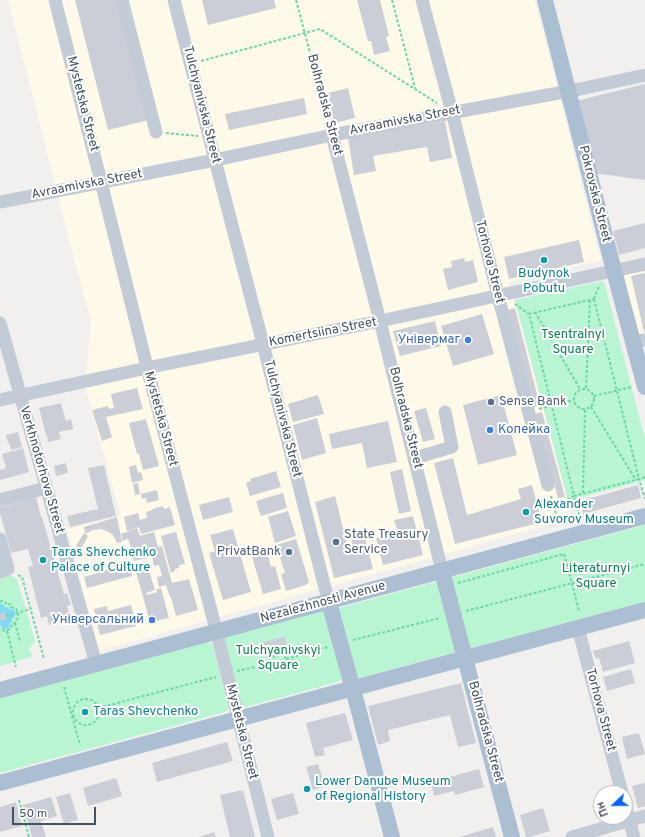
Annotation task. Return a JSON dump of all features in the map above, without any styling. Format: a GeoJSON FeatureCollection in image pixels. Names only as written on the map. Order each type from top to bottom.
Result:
{"type":"FeatureCollection","features":[{"type":"Feature","properties":{"kind":"main road","name":"Pokrovska Street"},"geometry":{"type":"LineString","coordinates":[[545,0],[614,271],[639,341],[638,387]]}},
{"type":"Feature","properties":{"kind":"main road","name":"Nezalezhnosti Avenue"},"geometry":{"type":"LineString","coordinates":[[0,690],[645,516]]}},
{"type":"Feature","properties":{"kind":"main road","name":"Bolhradska Street"},"geometry":{"type":"LineString","coordinates":[[442,571],[512,837]]}},
{"type":"Feature","properties":{"kind":"main road","name":"Tulchyanivska Street"},"geometry":{"type":"LineString","coordinates":[[329,602],[392,837]]}},
{"type":"Feature","properties":{"kind":"main road"},"geometry":{"type":"LineString","coordinates":[[0,783],[645,610]]}},
{"type":"Feature","properties":{"kind":"street","name":"Mystetska Street"},"geometry":{"type":"LineString","coordinates":[[55,0],[147,368],[268,837]]}},
{"type":"Feature","properties":{"kind":"street"},"geometry":{"type":"LineString","coordinates":[[122,0],[156,132]]}},
{"type":"Feature","properties":{"kind":"street","name":"Tulchyanivska Street"},"geometry":{"type":"LineString","coordinates":[[174,0],[263,344],[324,588],[329,602]]}},
{"type":"Feature","properties":{"kind":"street","name":"Torhova Street"},"geometry":{"type":"LineString","coordinates":[[422,0],[548,485]]}},
{"type":"Feature","properties":{"kind":"street","name":"Avraamivska Street"},"geometry":{"type":"LineString","coordinates":[[0,202],[215,160],[332,135],[569,91],[645,75]]}},
{"type":"Feature","properties":{"kind":"street","name":"Bolhradska Street"},"geometry":{"type":"LineString","coordinates":[[332,135],[415,458],[442,571]]}},
{"type":"Feature","properties":{"kind":"street","name":"Komertsiina Street"},"geometry":{"type":"LineString","coordinates":[[0,400],[645,264]]}},
{"type":"Feature","properties":{"kind":"street","name":"Verkhnotorhova Street"},"geometry":{"type":"LineString","coordinates":[[0,323],[96,664]]}},
{"type":"Feature","properties":{"kind":"street"},"geometry":{"type":"LineString","coordinates":[[415,458],[452,447],[445,412]]}},
{"type":"Feature","properties":{"kind":"street"},"geometry":{"type":"LineString","coordinates":[[0,500],[46,488]]}},
{"type":"Feature","properties":{"kind":"street"},"geometry":{"type":"LineString","coordinates":[[0,538],[4,570]]}},
{"type":"Feature","properties":{"kind":"street","name":"Torhova Street"},"geometry":{"type":"LineString","coordinates":[[578,628],[620,785]]}},
{"type":"Feature","properties":{"kind":"street"},"geometry":{"type":"LineString","coordinates":[[633,820],[645,816]]}},
{"type":"Feature","properties":{"kind":"street"},"geometry":{"type":"LineString","coordinates":[[572,837],[615,825]]}},
{"type":"Feature","properties":{"kind":"street"},"geometry":{"type":"LineString","coordinates":[[630,825],[634,837]]}},
{"type":"Feature","properties":{"kind":"path","name":"Bolhradska Street"},"geometry":{"type":"LineString","coordinates":[[296,0],[332,135]]}},
{"type":"Feature","properties":{"kind":"path"},"geometry":{"type":"LineString","coordinates":[[392,0],[415,89]]}},
{"type":"Feature","properties":{"kind":"path"},"geometry":{"type":"LineString","coordinates":[[191,63],[320,29],[452,112]]}},
{"type":"Feature","properties":{"kind":"path"},"geometry":{"type":"LineString","coordinates":[[156,132],[209,137]]}},
{"type":"Feature","properties":{"kind":"path"},"geometry":{"type":"LineString","coordinates":[[586,388],[590,300]]}},
{"type":"Feature","properties":{"kind":"path"},"geometry":{"type":"LineString","coordinates":[[580,518],[529,314],[535,312],[594,300],[645,499]]}},
{"type":"Feature","properties":{"kind":"path"},"geometry":{"type":"LineString","coordinates":[[535,312],[580,389]]}},
{"type":"Feature","properties":{"kind":"path"},"geometry":{"type":"LineString","coordinates":[[594,396],[617,390],[638,387]]}},
{"type":"Feature","properties":{"kind":"path"},"geometry":{"type":"LineString","coordinates":[[586,388],[593,392],[595,400],[591,407],[585,409],[576,405],[574,397],[575,393],[580,389],[586,388]]}},
{"type":"Feature","properties":{"kind":"path"},"geometry":{"type":"LineString","coordinates":[[528,412],[574,400]]}},
{"type":"Feature","properties":{"kind":"path"},"geometry":{"type":"LineString","coordinates":[[591,407],[636,480]]}},
{"type":"Feature","properties":{"kind":"path"},"geometry":{"type":"LineString","coordinates":[[583,493],[585,409]]}},
{"type":"Feature","properties":{"kind":"path"},"geometry":{"type":"LineString","coordinates":[[554,507],[574,496],[583,493],[645,477]]}},
{"type":"Feature","properties":{"kind":"path"},"geometry":{"type":"LineString","coordinates":[[548,485],[559,524]]}},
{"type":"Feature","properties":{"kind":"path"},"geometry":{"type":"LineString","coordinates":[[453,584],[564,554],[579,611]]}},
{"type":"Feature","properties":{"kind":"path"},"geometry":{"type":"LineString","coordinates":[[461,613],[645,564]]}},
{"type":"Feature","properties":{"kind":"path"},"geometry":{"type":"LineString","coordinates":[[4,570],[22,577],[44,659]]}},
{"type":"Feature","properties":{"kind":"path"},"geometry":{"type":"LineString","coordinates":[[0,602],[5,602],[7,605],[10,604],[11,607],[15,608],[18,616],[15,623],[12,624],[12,628],[7,631],[0,629]]}},
{"type":"Feature","properties":{"kind":"path"},"geometry":{"type":"LineString","coordinates":[[6,616],[31,609]]}},
{"type":"Feature","properties":{"kind":"path"},"geometry":{"type":"LineString","coordinates":[[349,642],[446,617]]}},
{"type":"Feature","properties":{"kind":"path"},"geometry":{"type":"LineString","coordinates":[[15,623],[20,641]]}},
{"type":"Feature","properties":{"kind":"path"},"geometry":{"type":"LineString","coordinates":[[7,631],[16,667]]}},
{"type":"Feature","properties":{"kind":"path"},"geometry":{"type":"LineString","coordinates":[[286,659],[334,646]]}},
{"type":"Feature","properties":{"kind":"path"},"geometry":{"type":"LineString","coordinates":[[273,663],[273,658],[275,655],[280,653],[284,655],[286,659]]}},
{"type":"Feature","properties":{"kind":"path"},"geometry":{"type":"LineString","coordinates":[[232,672],[273,663],[280,667],[286,663],[286,659]]}},
{"type":"Feature","properties":{"kind":"path"},"geometry":{"type":"LineString","coordinates":[[98,708],[218,676]]}},
{"type":"Feature","properties":{"kind":"path"},"geometry":{"type":"LineString","coordinates":[[64,687],[80,745]]}},
{"type":"Feature","properties":{"kind":"path"},"geometry":{"type":"LineString","coordinates":[[82,699],[92,701],[98,708],[98,715],[95,721],[89,724],[79,723],[73,712],[75,705],[82,699]]}},
{"type":"Feature","properties":{"kind":"path"},"geometry":{"type":"LineString","coordinates":[[19,800],[29,837]]}},
{"type":"Feature","properties":{"kind":"shaded area"},"geometry":{"type":"Polygon","coordinates":[[[8,0],[535,0],[601,260],[509,282],[572,518],[99,651],[67,529],[121,516],[85,387],[91,322],[8,0]]]}},
{"type":"Feature","properties":{"kind":"shaded area"},"geometry":{"type":"Polygon","coordinates":[[[645,267],[645,338],[637,339],[619,273],[645,267]]]}},
{"type":"Feature","properties":{"kind":"green space","name":"Tsentralnyi Square"},"geometry":{"type":"Polygon","coordinates":[[[604,281],[645,439],[645,480],[568,501],[515,300],[604,281]]]}},
{"type":"Feature","properties":{"kind":"green space","name":"Literaturnyi Square"},"geometry":{"type":"Polygon","coordinates":[[[645,525],[645,602],[358,678],[339,608],[645,525]]]}},
{"type":"Feature","properties":{"kind":"green space"},"geometry":{"type":"Polygon","coordinates":[[[8,574],[17,579],[35,641],[29,649],[32,656],[31,657],[0,666],[0,576],[8,574]]]}},
{"type":"Feature","properties":{"kind":"green space","name":"Tulchyanivskyi Square"},"geometry":{"type":"Polygon","coordinates":[[[324,609],[344,678],[338,682],[246,707],[241,705],[221,638],[324,609]]]}},
{"type":"Feature","properties":{"kind":"green space"},"geometry":{"type":"Polygon","coordinates":[[[206,642],[211,643],[213,646],[228,706],[228,710],[225,712],[0,773],[0,697],[206,642]]]}},
{"type":"Feature","properties":{"kind":"water"},"geometry":{"type":"Polygon","coordinates":[[[0,604],[3,604],[6,608],[8,607],[9,609],[14,610],[15,613],[12,622],[6,629],[3,629],[0,625],[0,604]]]}},
{"type":"Feature","properties":{"kind":"building"},"geometry":{"type":"Polygon","coordinates":[[[75,0],[119,0],[149,120],[108,130],[75,0]]]}},
{"type":"Feature","properties":{"kind":"building"},"geometry":{"type":"Polygon","coordinates":[[[202,0],[274,0],[276,8],[208,25],[202,0]]]}},
{"type":"Feature","properties":{"kind":"building"},"geometry":{"type":"Polygon","coordinates":[[[357,0],[380,0],[389,36],[386,37],[390,51],[374,55],[371,41],[368,41],[357,0]]]}},
{"type":"Feature","properties":{"kind":"building"},"geometry":{"type":"Polygon","coordinates":[[[645,84],[645,180],[593,173],[576,101],[645,84]]]}},
{"type":"Feature","properties":{"kind":"building"},"geometry":{"type":"Polygon","coordinates":[[[348,88],[355,118],[334,123],[328,93],[348,88]]]}},
{"type":"Feature","properties":{"kind":"building"},"geometry":{"type":"Polygon","coordinates":[[[304,98],[307,114],[229,130],[225,114],[304,98]]]}},
{"type":"Feature","properties":{"kind":"building"},"geometry":{"type":"Polygon","coordinates":[[[445,121],[452,158],[430,162],[427,147],[373,156],[376,171],[354,175],[348,138],[445,121]]]}},
{"type":"Feature","properties":{"kind":"building"},"geometry":{"type":"Polygon","coordinates":[[[645,223],[645,248],[619,255],[613,231],[645,223]]]}},
{"type":"Feature","properties":{"kind":"building","name":"Budynok Pobutu"},"geometry":{"type":"Polygon","coordinates":[[[579,240],[584,262],[509,279],[504,257],[579,240]]]}},
{"type":"Feature","properties":{"kind":"building"},"geometry":{"type":"Polygon","coordinates":[[[464,258],[465,262],[473,260],[478,282],[448,290],[443,269],[452,267],[451,261],[464,258]]]}},
{"type":"Feature","properties":{"kind":"building"},"geometry":{"type":"Polygon","coordinates":[[[645,273],[645,332],[644,332],[631,276],[645,273]]]}},
{"type":"Feature","properties":{"kind":"building"},"geometry":{"type":"Polygon","coordinates":[[[515,308],[540,406],[533,407],[507,310],[515,308]]]}},
{"type":"Feature","properties":{"kind":"building","name":"Універмаг"},"geometry":{"type":"Polygon","coordinates":[[[482,314],[494,354],[453,366],[441,326],[482,314]]]}},
{"type":"Feature","properties":{"kind":"building"},"geometry":{"type":"Polygon","coordinates":[[[435,321],[441,346],[400,356],[393,331],[435,321]]]}},
{"type":"Feature","properties":{"kind":"building"},"geometry":{"type":"Polygon","coordinates":[[[137,388],[143,409],[106,417],[112,437],[102,441],[92,410],[108,406],[109,409],[114,408],[111,394],[137,388]]]}},
{"type":"Feature","properties":{"kind":"building"},"geometry":{"type":"Polygon","coordinates":[[[318,395],[324,414],[293,422],[288,404],[318,395]]]}},
{"type":"Feature","properties":{"kind":"building","name":"Копейка"},"geometry":{"type":"Polygon","coordinates":[[[501,395],[517,455],[478,465],[463,405],[501,395]]]}},
{"type":"Feature","properties":{"kind":"building"},"geometry":{"type":"Polygon","coordinates":[[[61,403],[66,421],[71,419],[73,429],[59,432],[61,439],[48,442],[39,408],[61,403]]]}},
{"type":"Feature","properties":{"kind":"building"},"geometry":{"type":"Polygon","coordinates":[[[426,408],[435,439],[423,442],[414,411],[426,408]]]}},
{"type":"Feature","properties":{"kind":"building"},"geometry":{"type":"Polygon","coordinates":[[[542,412],[565,497],[558,498],[535,414],[542,412]]]}},
{"type":"Feature","properties":{"kind":"building"},"geometry":{"type":"Polygon","coordinates":[[[317,418],[326,453],[302,460],[293,425],[317,418]]]}},
{"type":"Feature","properties":{"kind":"building"},"geometry":{"type":"Polygon","coordinates":[[[146,419],[159,466],[143,470],[129,423],[146,419]]]}},
{"type":"Feature","properties":{"kind":"building"},"geometry":{"type":"Polygon","coordinates":[[[388,421],[397,462],[367,468],[362,443],[332,449],[329,434],[388,421]]]}},
{"type":"Feature","properties":{"kind":"building"},"geometry":{"type":"Polygon","coordinates":[[[18,432],[22,447],[11,450],[6,435],[18,432]]]}},
{"type":"Feature","properties":{"kind":"building"},"geometry":{"type":"Polygon","coordinates":[[[23,448],[29,472],[0,480],[0,470],[6,468],[2,454],[23,448]]]}},
{"type":"Feature","properties":{"kind":"building"},"geometry":{"type":"Polygon","coordinates":[[[453,458],[467,515],[521,499],[518,489],[532,485],[542,522],[455,544],[434,463],[453,458]]]}},
{"type":"Feature","properties":{"kind":"building"},"geometry":{"type":"Polygon","coordinates":[[[66,463],[68,473],[56,476],[54,466],[66,463]]]}},
{"type":"Feature","properties":{"kind":"building"},"geometry":{"type":"Polygon","coordinates":[[[104,465],[116,516],[70,527],[67,516],[98,509],[88,468],[104,465]]]}},
{"type":"Feature","properties":{"kind":"building"},"geometry":{"type":"Polygon","coordinates":[[[136,465],[138,473],[141,472],[143,480],[132,483],[129,467],[136,465]]]}},
{"type":"Feature","properties":{"kind":"building"},"geometry":{"type":"Polygon","coordinates":[[[402,469],[411,511],[399,514],[390,472],[402,469]]]}},
{"type":"Feature","properties":{"kind":"building"},"geometry":{"type":"Polygon","coordinates":[[[276,471],[281,487],[250,496],[246,483],[251,481],[250,479],[276,471]]]}},
{"type":"Feature","properties":{"kind":"building"},"geometry":{"type":"Polygon","coordinates":[[[138,483],[140,494],[135,495],[133,484],[138,483]]]}},
{"type":"Feature","properties":{"kind":"building"},"geometry":{"type":"Polygon","coordinates":[[[638,485],[641,498],[583,514],[580,501],[638,485]]]}},
{"type":"Feature","properties":{"kind":"building"},"geometry":{"type":"Polygon","coordinates":[[[157,490],[159,500],[147,503],[146,498],[142,499],[141,494],[157,490]]]}},
{"type":"Feature","properties":{"kind":"building"},"geometry":{"type":"Polygon","coordinates":[[[283,493],[287,508],[261,516],[256,501],[283,493]]]}},
{"type":"Feature","properties":{"kind":"building","name":"State Treasury Service"},"geometry":{"type":"Polygon","coordinates":[[[335,496],[348,548],[353,546],[351,537],[364,534],[373,569],[334,578],[315,502],[335,496]]]}},
{"type":"Feature","properties":{"kind":"building","name":"Taras Shevchenko Palace of Culture"},"geometry":{"type":"Polygon","coordinates":[[[36,497],[64,594],[67,593],[71,605],[67,606],[71,619],[49,625],[47,616],[41,618],[28,567],[33,566],[28,549],[11,553],[0,513],[0,507],[36,497]]]}},
{"type":"Feature","properties":{"kind":"building"},"geometry":{"type":"Polygon","coordinates":[[[229,497],[233,512],[203,520],[199,505],[229,497]]]}},
{"type":"Feature","properties":{"kind":"building"},"geometry":{"type":"Polygon","coordinates":[[[163,506],[164,509],[170,507],[175,525],[141,534],[139,527],[127,531],[124,517],[138,513],[140,520],[147,518],[146,512],[163,506]]]}},
{"type":"Feature","properties":{"kind":"building"},"geometry":{"type":"Polygon","coordinates":[[[288,511],[296,536],[275,543],[268,517],[288,511]]]}},
{"type":"Feature","properties":{"kind":"building"},"geometry":{"type":"Polygon","coordinates":[[[413,516],[423,555],[383,565],[376,538],[391,534],[390,531],[397,529],[394,520],[413,516]]]}},
{"type":"Feature","properties":{"kind":"building"},"geometry":{"type":"Polygon","coordinates":[[[117,517],[122,542],[117,543],[113,535],[101,529],[93,530],[85,534],[84,527],[117,517]]]}},
{"type":"Feature","properties":{"kind":"building"},"geometry":{"type":"Polygon","coordinates":[[[137,528],[140,536],[154,532],[158,547],[162,546],[172,583],[189,579],[198,610],[176,616],[166,585],[159,587],[157,577],[162,576],[159,565],[154,566],[152,557],[134,561],[128,539],[123,541],[121,534],[137,528]]]}},
{"type":"Feature","properties":{"kind":"building"},"geometry":{"type":"Polygon","coordinates":[[[233,529],[251,592],[223,600],[209,553],[215,551],[210,535],[233,529]]]}},
{"type":"Feature","properties":{"kind":"building"},"geometry":{"type":"Polygon","coordinates":[[[176,532],[185,564],[179,565],[179,568],[175,569],[175,571],[171,573],[161,536],[176,532]]]}},
{"type":"Feature","properties":{"kind":"building"},"geometry":{"type":"Polygon","coordinates":[[[84,533],[88,536],[81,549],[76,546],[84,533]]]}},
{"type":"Feature","properties":{"kind":"building"},"geometry":{"type":"Polygon","coordinates":[[[296,539],[309,582],[306,585],[286,591],[281,574],[285,573],[276,545],[296,539]]]}},
{"type":"Feature","properties":{"kind":"building"},"geometry":{"type":"Polygon","coordinates":[[[266,549],[271,567],[275,566],[281,589],[263,594],[251,553],[266,549]]]}},
{"type":"Feature","properties":{"kind":"building"},"geometry":{"type":"Polygon","coordinates":[[[134,562],[137,570],[148,567],[155,590],[146,593],[147,595],[157,592],[156,590],[161,588],[169,618],[150,622],[136,572],[131,573],[132,576],[87,588],[84,577],[134,562]]]}},
{"type":"Feature","properties":{"kind":"building"},"geometry":{"type":"Polygon","coordinates":[[[131,605],[136,626],[100,635],[94,609],[107,606],[108,611],[131,605]]]}},
{"type":"Feature","properties":{"kind":"building"},"geometry":{"type":"Polygon","coordinates":[[[5,612],[7,619],[0,621],[0,614],[5,612]]]}},
{"type":"Feature","properties":{"kind":"building"},"geometry":{"type":"Polygon","coordinates":[[[285,637],[288,649],[266,654],[263,642],[285,637]]]}},
{"type":"Feature","properties":{"kind":"building"},"geometry":{"type":"Polygon","coordinates":[[[629,641],[635,663],[603,672],[599,658],[596,659],[593,651],[629,641]]]}},
{"type":"Feature","properties":{"kind":"building"},"geometry":{"type":"Polygon","coordinates":[[[631,669],[635,683],[607,691],[603,677],[631,669]]]}},
{"type":"Feature","properties":{"kind":"building"},"geometry":{"type":"Polygon","coordinates":[[[461,683],[476,743],[458,747],[450,715],[388,730],[390,741],[378,745],[368,706],[461,683]]]}},
{"type":"Feature","properties":{"kind":"building"},"geometry":{"type":"Polygon","coordinates":[[[345,713],[353,740],[323,748],[325,755],[315,757],[306,723],[345,713]]]}},
{"type":"Feature","properties":{"kind":"building"},"geometry":{"type":"Polygon","coordinates":[[[639,733],[645,754],[627,759],[622,737],[639,733]]]}},
{"type":"Feature","properties":{"kind":"building"},"geometry":{"type":"Polygon","coordinates":[[[227,742],[233,761],[157,782],[152,763],[227,742]]]}},
{"type":"Feature","properties":{"kind":"building"},"geometry":{"type":"Polygon","coordinates":[[[318,764],[325,786],[313,790],[306,767],[318,764]]]}},
{"type":"Feature","properties":{"kind":"building"},"geometry":{"type":"Polygon","coordinates":[[[479,769],[484,787],[455,795],[454,791],[434,796],[431,782],[479,769]]]}},
{"type":"Feature","properties":{"kind":"building"},"geometry":{"type":"Polygon","coordinates":[[[116,778],[122,796],[88,806],[83,788],[116,778]]]}},
{"type":"Feature","properties":{"kind":"building"},"geometry":{"type":"Polygon","coordinates":[[[645,783],[645,806],[638,808],[633,786],[645,783]]]}},
{"type":"Feature","properties":{"kind":"building"},"geometry":{"type":"Polygon","coordinates":[[[243,790],[255,837],[230,837],[220,795],[243,790]]]}},
{"type":"Feature","properties":{"kind":"building"},"geometry":{"type":"Polygon","coordinates":[[[70,793],[78,820],[64,824],[56,797],[70,793]]]}},
{"type":"Feature","properties":{"kind":"building"},"geometry":{"type":"Polygon","coordinates":[[[293,793],[299,814],[277,820],[271,799],[293,793]]]}},
{"type":"Feature","properties":{"kind":"building"},"geometry":{"type":"Polygon","coordinates":[[[51,797],[57,816],[41,821],[46,837],[32,837],[23,805],[51,797]]]}},
{"type":"Feature","properties":{"kind":"building"},"geometry":{"type":"Polygon","coordinates":[[[16,802],[22,826],[0,832],[0,807],[16,802]]]}},
{"type":"Feature","properties":{"kind":"building"},"geometry":{"type":"Polygon","coordinates":[[[543,808],[550,831],[526,837],[520,815],[543,808]]]}},
{"type":"Feature","properties":{"kind":"building"},"geometry":{"type":"Polygon","coordinates":[[[493,827],[496,837],[459,837],[493,827]]]}},
{"type":"Feature","properties":{"kind":"building"},"geometry":{"type":"Polygon","coordinates":[[[214,832],[216,837],[199,837],[214,832]]]}},
{"type":"Feature","properties":{"kind":"place","name":"Budynok Pobutu"},"geometry":{"type":"Point","coordinates":[544,260]}},
{"type":"Feature","properties":{"kind":"place","name":"Універмаг"},"geometry":{"type":"Point","coordinates":[468,340]}},
{"type":"Feature","properties":{"kind":"place","name":"Sense Bank"},"geometry":{"type":"Point","coordinates":[491,402]}},
{"type":"Feature","properties":{"kind":"place","name":"Копейка"},"geometry":{"type":"Point","coordinates":[490,430]}},
{"type":"Feature","properties":{"kind":"place","name":"Alexander Suvorov Museum"},"geometry":{"type":"Point","coordinates":[526,512]}},
{"type":"Feature","properties":{"kind":"place","name":"State Treasury Service"},"geometry":{"type":"Point","coordinates":[336,542]}},
{"type":"Feature","properties":{"kind":"place","name":"PrivatBank"},"geometry":{"type":"Point","coordinates":[289,552]}},
{"type":"Feature","properties":{"kind":"place","name":"Taras Shevchenko Palace of Culture"},"geometry":{"type":"Point","coordinates":[43,560]}},
{"type":"Feature","properties":{"kind":"place","name":"Універсальний"},"geometry":{"type":"Point","coordinates":[152,620]}},
{"type":"Feature","properties":{"kind":"place","name":"Taras Shevchenko"},"geometry":{"type":"Point","coordinates":[85,712]}},
{"type":"Feature","properties":{"kind":"place","name":"Lower Danube Museum of Regional History"},"geometry":{"type":"Point","coordinates":[307,789]}}]}
